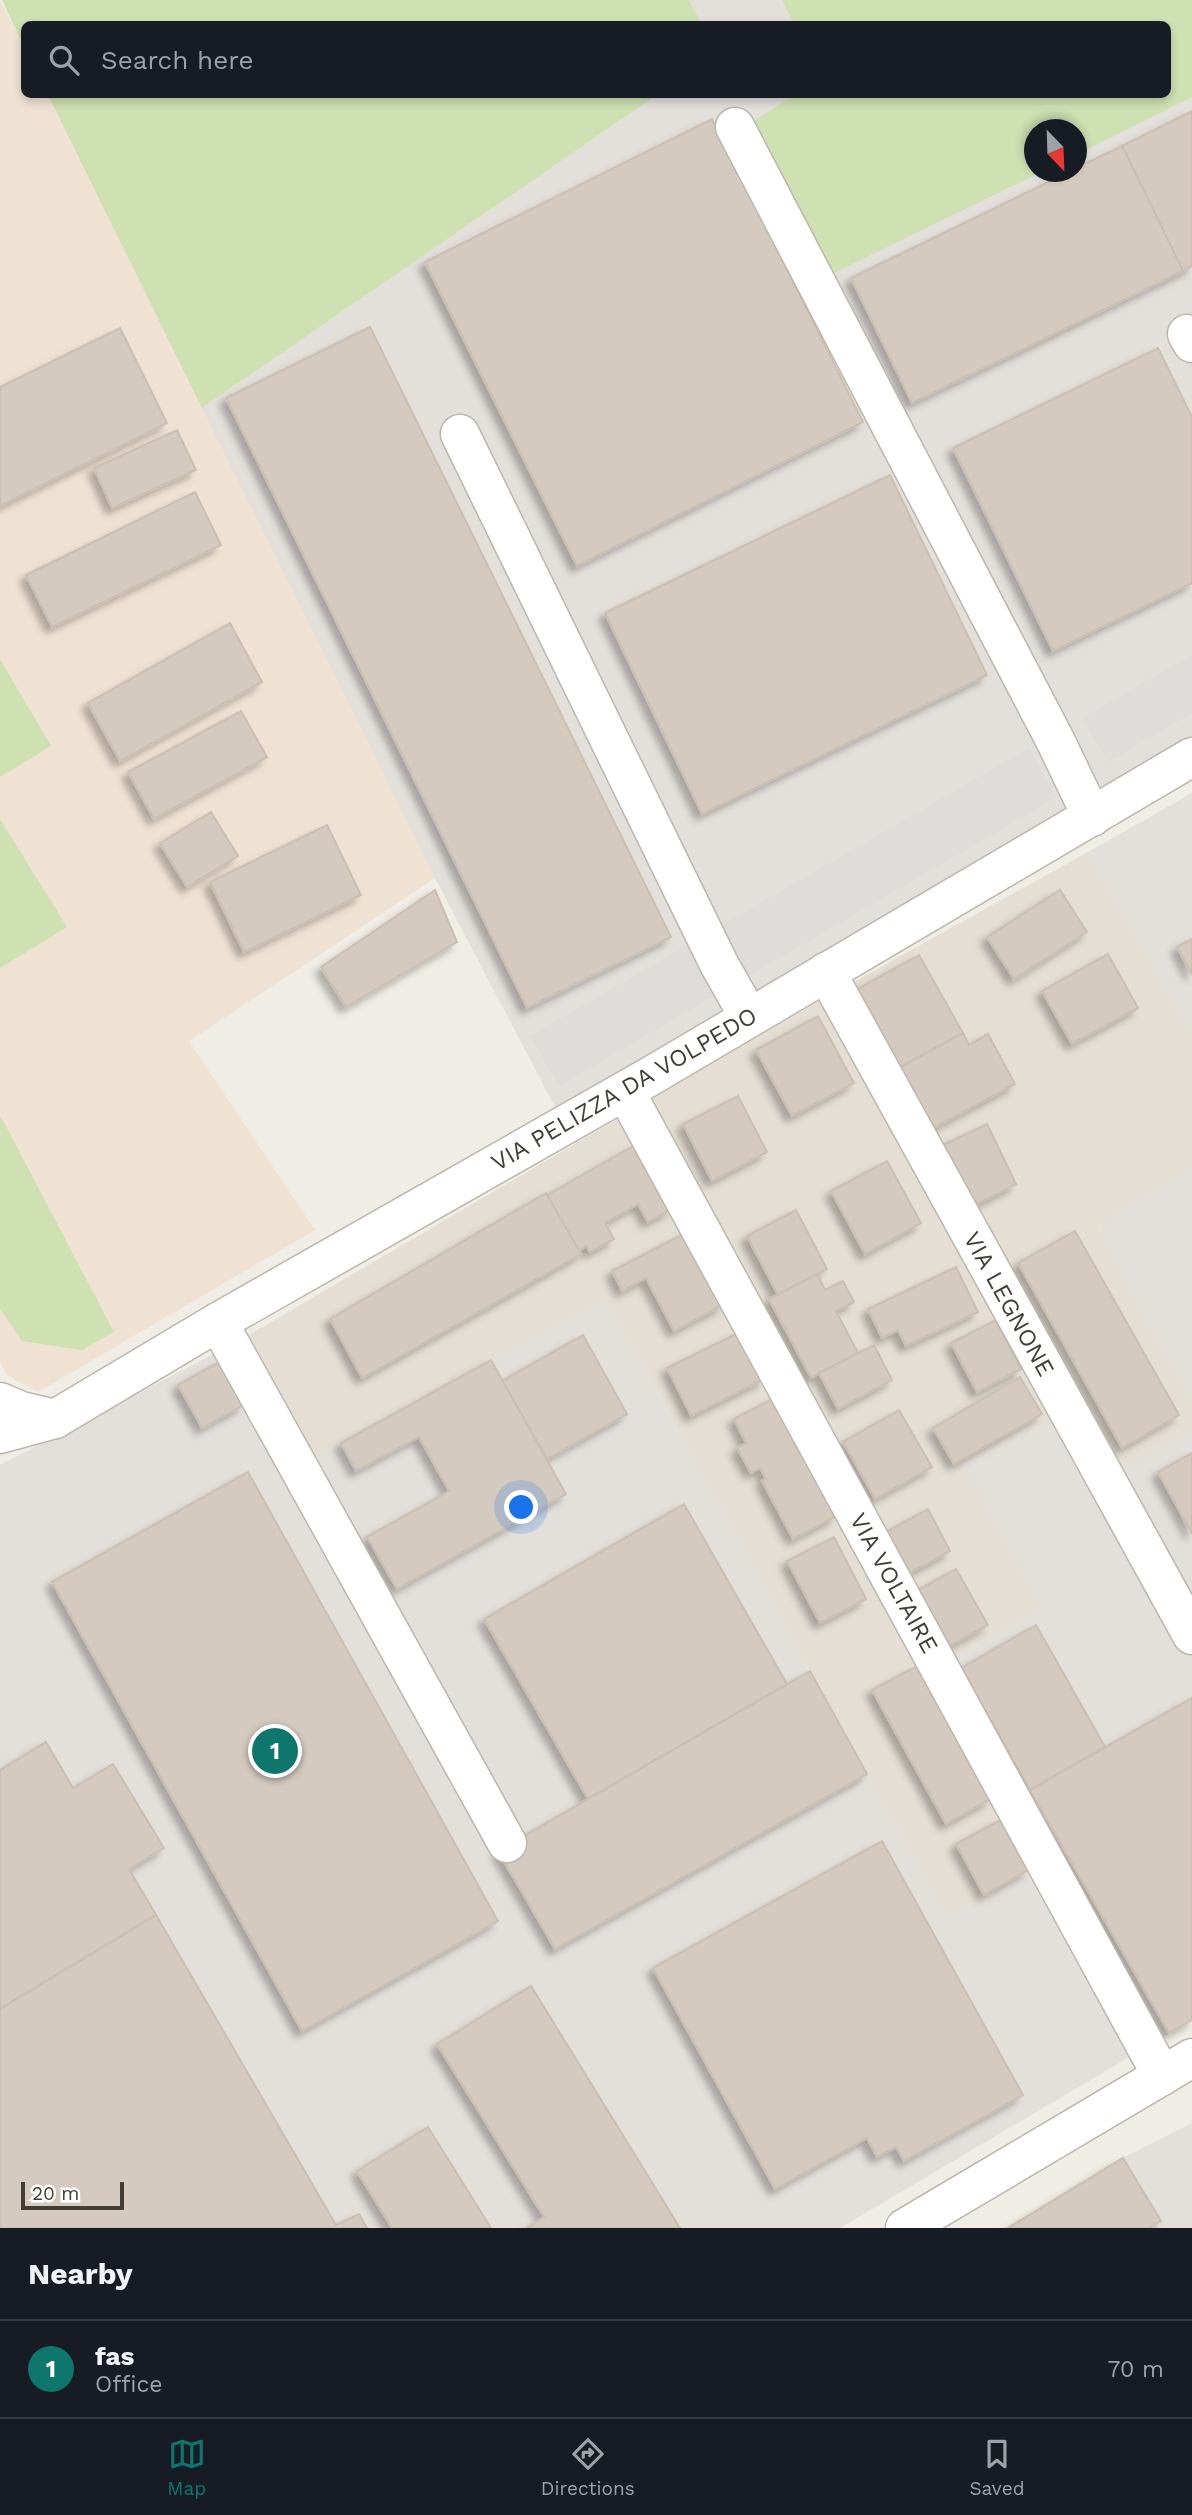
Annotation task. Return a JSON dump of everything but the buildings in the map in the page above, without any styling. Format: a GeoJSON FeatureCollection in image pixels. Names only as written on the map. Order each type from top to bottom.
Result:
{"type":"FeatureCollection","features":[{"type":"Feature","properties":{"kind":"street"},"geometry":{"type":"LineString","coordinates":[[735,127],[1050,730],[1092,817]]}},
{"type":"Feature","properties":{"kind":"street"},"geometry":{"type":"LineString","coordinates":[[460,434],[719,964],[749,1017]]}},
{"type":"Feature","properties":{"kind":"street","name":"VIA PELIZZA DA VOLPEDO"},"geometry":{"type":"LineString","coordinates":[[0,1434],[55,1419],[218,1322],[625,1091],[1092,817],[1191,762]]}},
{"type":"Feature","properties":{"kind":"street","name":"VIA LEGNONE"},"geometry":{"type":"LineString","coordinates":[[826,972],[1192,1635]]}},
{"type":"Feature","properties":{"kind":"street","name":"VIA VOLTAIRE"},"geometry":{"type":"LineString","coordinates":[[625,1091],[1177,2067]]}},
{"type":"Feature","properties":{"kind":"street"},"geometry":{"type":"LineString","coordinates":[[218,1322],[507,1843]]}},
{"type":"Feature","properties":{"kind":"street"},"geometry":{"type":"LineString","coordinates":[[0,1402],[21,1411],[55,1419]]}},
{"type":"Feature","properties":{"kind":"street"},"geometry":{"type":"LineString","coordinates":[[905,2228],[1177,2067]]}},
{"type":"Feature","properties":{"kind":"shaded area"},"geometry":{"type":"Polygon","coordinates":[[[0,0],[21,41],[21,98],[49,98],[435,878],[189,1041],[315,1230],[38,1392],[6,1375],[0,1360],[0,0]]]}},
{"type":"Feature","properties":{"kind":"shaded area"},"geometry":{"type":"Polygon","coordinates":[[[689,0],[1192,0],[1192,745],[556,1109],[435,878],[202,408],[653,98],[1171,98],[1171,21],[700,21],[689,0]]]}},
{"type":"Feature","properties":{"kind":"shaded area"},"geometry":{"type":"Polygon","coordinates":[[[1192,655],[1192,713],[1108,762],[1082,718],[1192,655]]]}},
{"type":"Feature","properties":{"kind":"shaded area"},"geometry":{"type":"Polygon","coordinates":[[[1029,748],[1057,797],[559,1086],[530,1036],[1029,748]]]}},
{"type":"Feature","properties":{"kind":"shaded area"},"geometry":{"type":"Polygon","coordinates":[[[1192,793],[1192,1034],[1088,852],[1192,793]]]}},
{"type":"Feature","properties":{"kind":"shaded area"},"geometry":{"type":"Polygon","coordinates":[[[1088,852],[1192,1034],[1192,1168],[1098,1226],[1192,1402],[1192,1429],[1113,1474],[1041,1608],[946,1661],[1040,1868],[946,1918],[606,1300],[305,1461],[235,1343],[814,1004],[1088,852]]]}},
{"type":"Feature","properties":{"kind":"shaded area"},"geometry":{"type":"Polygon","coordinates":[[[1192,1168],[1192,1402],[1098,1226],[1192,1168]]]}},
{"type":"Feature","properties":{"kind":"shaded area"},"geometry":{"type":"Polygon","coordinates":[[[606,1300],[946,1918],[1040,1868],[946,1661],[1041,1608],[963,1464],[1075,1407],[1113,1473],[1192,1429],[1192,2020],[840,2228],[0,2228],[0,1465],[235,1343],[305,1461],[606,1300]]]}},
{"type":"Feature","properties":{"kind":"shaded area"},"geometry":{"type":"Polygon","coordinates":[[[1192,2123],[1192,2228],[1008,2228],[1123,2158],[1192,2123]]]}},
{"type":"Feature","properties":{"kind":"green space"},"geometry":{"type":"Polygon","coordinates":[[[2,0],[689,0],[700,21],[21,21],[21,41],[2,0]]]}},
{"type":"Feature","properties":{"kind":"green space"},"geometry":{"type":"Polygon","coordinates":[[[782,0],[1192,0],[1192,97],[1087,149],[1087,119],[1024,119],[1024,180],[832,274],[753,121],[791,98],[1171,98],[1171,21],[792,21],[782,0]]]}},
{"type":"Feature","properties":{"kind":"green space"},"geometry":{"type":"Polygon","coordinates":[[[49,98],[653,98],[202,408],[49,98]]]}},
{"type":"Feature","properties":{"kind":"green space"},"geometry":{"type":"Polygon","coordinates":[[[0,659],[51,746],[0,777],[0,659]]]}},
{"type":"Feature","properties":{"kind":"green space"},"geometry":{"type":"Polygon","coordinates":[[[0,819],[67,927],[0,968],[0,819]]]}},
{"type":"Feature","properties":{"kind":"green space"},"geometry":{"type":"Polygon","coordinates":[[[0,1115],[114,1332],[82,1350],[22,1341],[0,1309],[0,1115]]]}},
{"type":"Feature","properties":{"kind":"place","name":"fas"},"geometry":{"type":"Point","coordinates":[275,1751]}}]}
